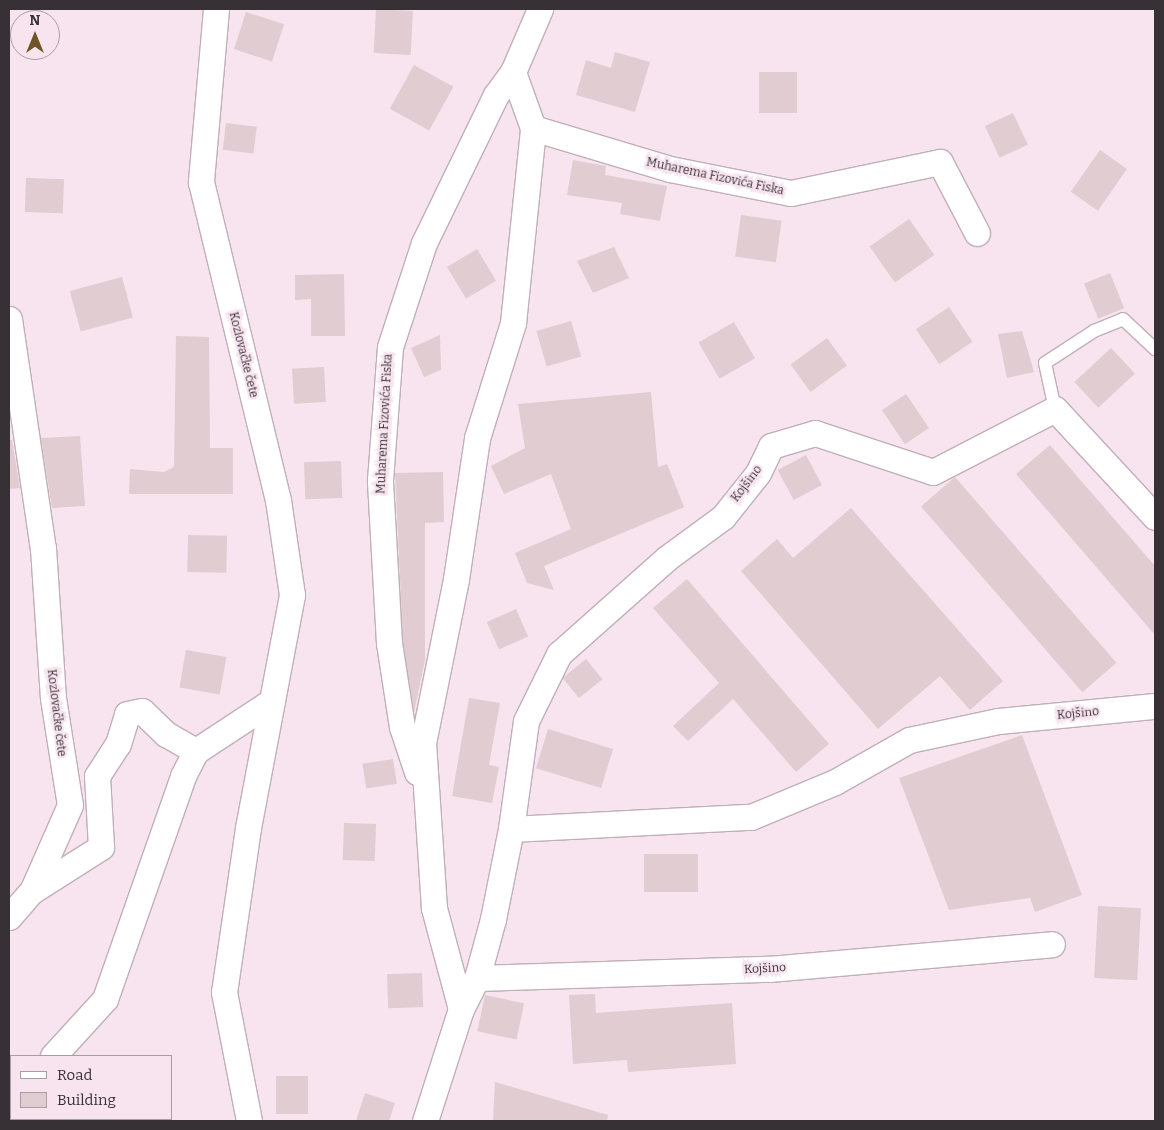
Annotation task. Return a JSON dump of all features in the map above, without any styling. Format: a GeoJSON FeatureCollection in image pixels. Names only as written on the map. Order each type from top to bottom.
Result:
{"type":"FeatureCollection","features":[{"type":"Feature","properties":{"kind":"street","name":"Kozlovačke čete"},"geometry":{"type":"LineString","coordinates":[[216,9],[201,182],[278,500],[292,595],[248,828],[224,992],[249,1121]]}},
{"type":"Feature","properties":{"kind":"street","name":"Muharema Fizovića Fiska"},"geometry":{"type":"LineString","coordinates":[[426,798],[402,728],[389,643],[380,480],[390,347],[424,243],[496,95],[513,72],[540,9]]}},
{"type":"Feature","properties":{"kind":"street","name":"Muharema Fizovića Fiska"},"geometry":{"type":"LineString","coordinates":[[461,1009],[434,908],[423,743],[456,579],[477,438],[513,323],[532,128],[513,72]]}},
{"type":"Feature","properties":{"kind":"street","name":"Muharema Fizovića Fiska"},"geometry":{"type":"LineString","coordinates":[[532,128],[670,170],[791,193],[940,162],[977,233]]}},
{"type":"Feature","properties":{"kind":"street","name":"Kozlovačke čete"},"geometry":{"type":"LineString","coordinates":[[9,319],[43,548],[52,698],[70,805],[32,891]]}},
{"type":"Feature","properties":{"kind":"street"},"geometry":{"type":"LineString","coordinates":[[1055,409],[1155,517]]}},
{"type":"Feature","properties":{"kind":"street","name":"Kojšino"},"geometry":{"type":"LineString","coordinates":[[425,1121],[461,1009],[477,978],[511,829],[526,721],[559,654],[667,558],[724,517],[758,473],[771,446],[815,433],[932,472],[1055,409]]}},
{"type":"Feature","properties":{"kind":"street"},"geometry":{"type":"LineString","coordinates":[[54,1055],[105,999],[182,776],[196,751],[272,701]]}},
{"type":"Feature","properties":{"kind":"street","name":"Kojšino"},"geometry":{"type":"LineString","coordinates":[[511,829],[751,817],[836,782],[909,740],[998,721],[1155,706]]}},
{"type":"Feature","properties":{"kind":"street","name":"Kozlovačke čete"},"geometry":{"type":"LineString","coordinates":[[9,917],[32,891],[101,847],[97,776],[118,744],[127,714],[142,711],[166,734],[196,751]]}},
{"type":"Feature","properties":{"kind":"street","name":"Kojšino"},"geometry":{"type":"LineString","coordinates":[[477,978],[770,969],[1052,944]]}},
{"type":"Feature","properties":{"kind":"lane"},"geometry":{"type":"LineString","coordinates":[[1055,409],[1045,363],[1094,331],[1124,319],[1155,350]]}},
{"type":"Feature","properties":{"kind":"building"},"geometry":{"type":"Polygon","coordinates":[[[376,9],[413,11],[411,55],[374,53],[376,9]]]}},
{"type":"Feature","properties":{"kind":"building"},"geometry":{"type":"Polygon","coordinates":[[[246,12],[284,24],[272,61],[234,49],[246,12]]]}},
{"type":"Feature","properties":{"kind":"building"},"geometry":{"type":"Polygon","coordinates":[[[615,52],[650,62],[635,112],[576,95],[586,60],[611,68],[615,52]]]}},
{"type":"Feature","properties":{"kind":"building"},"geometry":{"type":"Polygon","coordinates":[[[414,65],[453,87],[429,131],[390,109],[414,65]]]}},
{"type":"Feature","properties":{"kind":"building"},"geometry":{"type":"Polygon","coordinates":[[[759,72],[797,72],[797,113],[759,113],[759,72]]]}},
{"type":"Feature","properties":{"kind":"building"},"geometry":{"type":"Polygon","coordinates":[[[1013,113],[1028,145],[1000,158],[985,126],[1013,113]]]}},
{"type":"Feature","properties":{"kind":"building"},"geometry":{"type":"Polygon","coordinates":[[[226,123],[257,127],[253,154],[223,150],[226,123]]]}},
{"type":"Feature","properties":{"kind":"building"},"geometry":{"type":"Polygon","coordinates":[[[1100,150],[1127,169],[1098,211],[1071,192],[1100,150]]]}},
{"type":"Feature","properties":{"kind":"building"},"geometry":{"type":"Polygon","coordinates":[[[573,160],[606,166],[605,175],[667,186],[660,221],[620,214],[622,203],[567,195],[573,160]]]}},
{"type":"Feature","properties":{"kind":"building"},"geometry":{"type":"Polygon","coordinates":[[[26,178],[64,179],[63,213],[25,212],[26,178]]]}},
{"type":"Feature","properties":{"kind":"building"},"geometry":{"type":"Polygon","coordinates":[[[741,215],[782,221],[776,262],[735,257],[741,215]]]}},
{"type":"Feature","properties":{"kind":"building"},"geometry":{"type":"Polygon","coordinates":[[[909,219],[934,255],[895,283],[870,247],[909,219]]]}},
{"type":"Feature","properties":{"kind":"building"},"geometry":{"type":"Polygon","coordinates":[[[614,247],[629,278],[593,293],[577,261],[614,247]]]}},
{"type":"Feature","properties":{"kind":"building"},"geometry":{"type":"Polygon","coordinates":[[[477,249],[496,281],[466,299],[447,267],[477,249]]]}},
{"type":"Feature","properties":{"kind":"building"},"geometry":{"type":"Polygon","coordinates":[[[1110,273],[1124,308],[1098,319],[1084,283],[1110,273]]]}},
{"type":"Feature","properties":{"kind":"building"},"geometry":{"type":"Polygon","coordinates":[[[344,274],[345,336],[311,336],[311,299],[295,300],[295,275],[344,274]]]}},
{"type":"Feature","properties":{"kind":"building"},"geometry":{"type":"Polygon","coordinates":[[[122,277],[133,318],[81,332],[70,291],[122,277]]]}},
{"type":"Feature","properties":{"kind":"building"},"geometry":{"type":"Polygon","coordinates":[[[949,307],[972,342],[939,364],[916,329],[949,307]]]}},
{"type":"Feature","properties":{"kind":"building"},"geometry":{"type":"Polygon","coordinates":[[[571,321],[581,357],[547,366],[536,331],[571,321]]]}},
{"type":"Feature","properties":{"kind":"building"},"geometry":{"type":"Polygon","coordinates":[[[734,322],[755,358],[719,379],[698,342],[734,322]]]}},
{"type":"Feature","properties":{"kind":"building"},"geometry":{"type":"Polygon","coordinates":[[[1022,331],[1034,372],[1007,378],[998,334],[1022,331]]]}},
{"type":"Feature","properties":{"kind":"building"},"geometry":{"type":"Polygon","coordinates":[[[440,335],[441,370],[424,377],[411,348],[440,335]]]}},
{"type":"Feature","properties":{"kind":"building"},"geometry":{"type":"Polygon","coordinates":[[[176,336],[209,337],[210,448],[233,448],[233,494],[129,494],[130,469],[164,472],[174,467],[176,336]]]}},
{"type":"Feature","properties":{"kind":"building"},"geometry":{"type":"Polygon","coordinates":[[[827,338],[847,366],[811,392],[791,364],[827,338]]]}},
{"type":"Feature","properties":{"kind":"building"},"geometry":{"type":"Polygon","coordinates":[[[1111,348],[1135,374],[1098,408],[1074,382],[1111,348]]]}},
{"type":"Feature","properties":{"kind":"building"},"geometry":{"type":"Polygon","coordinates":[[[324,367],[326,402],[294,404],[292,369],[324,367]]]}},
{"type":"Feature","properties":{"kind":"building"},"geometry":{"type":"Polygon","coordinates":[[[651,392],[658,467],[667,464],[684,507],[544,566],[554,590],[527,583],[515,553],[571,529],[551,474],[504,494],[491,466],[525,448],[518,404],[651,392]]]}},
{"type":"Feature","properties":{"kind":"building"},"geometry":{"type":"Polygon","coordinates":[[[906,394],[929,428],[905,444],[882,410],[906,394]]]}},
{"type":"Feature","properties":{"kind":"building"},"geometry":{"type":"Polygon","coordinates":[[[80,436],[85,506],[52,508],[41,438],[80,436]]]}},
{"type":"Feature","properties":{"kind":"building"},"geometry":{"type":"Polygon","coordinates":[[[9,440],[12,440],[20,488],[9,489],[9,440]]]}},
{"type":"Feature","properties":{"kind":"building"},"geometry":{"type":"Polygon","coordinates":[[[1050,445],[1155,566],[1155,635],[1016,474],[1050,445]]]}},
{"type":"Feature","properties":{"kind":"building"},"geometry":{"type":"Polygon","coordinates":[[[806,455],[822,485],[794,500],[778,470],[806,455]]]}},
{"type":"Feature","properties":{"kind":"building"},"geometry":{"type":"Polygon","coordinates":[[[341,461],[342,498],[305,499],[304,462],[341,461]]]}},
{"type":"Feature","properties":{"kind":"building"},"geometry":{"type":"Polygon","coordinates":[[[443,472],[444,522],[425,523],[425,660],[414,713],[403,642],[395,473],[443,472]]]}},
{"type":"Feature","properties":{"kind":"building"},"geometry":{"type":"Polygon","coordinates":[[[955,477],[1116,663],[1082,692],[921,507],[955,477]]]}},
{"type":"Feature","properties":{"kind":"building"},"geometry":{"type":"Polygon","coordinates":[[[851,508],[1003,681],[970,710],[940,676],[878,729],[741,571],[777,539],[793,558],[851,508]]]}},
{"type":"Feature","properties":{"kind":"building"},"geometry":{"type":"Polygon","coordinates":[[[188,535],[227,536],[226,573],[187,572],[188,535]]]}},
{"type":"Feature","properties":{"kind":"building"},"geometry":{"type":"Polygon","coordinates":[[[687,579],[829,744],[796,772],[733,699],[688,741],[673,726],[719,683],[653,608],[687,579]]]}},
{"type":"Feature","properties":{"kind":"building"},"geometry":{"type":"Polygon","coordinates":[[[516,609],[528,636],[499,649],[487,622],[516,609]]]}},
{"type":"Feature","properties":{"kind":"building"},"geometry":{"type":"Polygon","coordinates":[[[186,650],[226,657],[220,695],[179,687],[186,650]]]}},
{"type":"Feature","properties":{"kind":"building"},"geometry":{"type":"Polygon","coordinates":[[[586,659],[602,679],[579,698],[563,678],[586,659]]]}},
{"type":"Feature","properties":{"kind":"building"},"geometry":{"type":"Polygon","coordinates":[[[469,698],[500,703],[489,765],[499,767],[492,803],[452,796],[469,698]]]}},
{"type":"Feature","properties":{"kind":"building"},"geometry":{"type":"Polygon","coordinates":[[[548,729],[613,749],[601,788],[536,768],[548,729]]]}},
{"type":"Feature","properties":{"kind":"building"},"geometry":{"type":"Polygon","coordinates":[[[1022,735],[1082,895],[1035,912],[1030,898],[949,910],[899,778],[1022,735]]]}},
{"type":"Feature","properties":{"kind":"building"},"geometry":{"type":"Polygon","coordinates":[[[393,759],[397,784],[366,789],[362,764],[393,759]]]}},
{"type":"Feature","properties":{"kind":"building"},"geometry":{"type":"Polygon","coordinates":[[[344,823],[376,824],[375,861],[343,860],[344,823]]]}},
{"type":"Feature","properties":{"kind":"building"},"geometry":{"type":"Polygon","coordinates":[[[644,854],[698,854],[698,892],[644,892],[644,854]]]}},
{"type":"Feature","properties":{"kind":"building"},"geometry":{"type":"Polygon","coordinates":[[[1098,906],[1141,908],[1137,980],[1094,978],[1098,906]]]}},
{"type":"Feature","properties":{"kind":"building"},"geometry":{"type":"Polygon","coordinates":[[[422,973],[423,1007],[388,1008],[387,974],[422,973]]]}},
{"type":"Feature","properties":{"kind":"building"},"geometry":{"type":"Polygon","coordinates":[[[595,994],[596,1013],[732,1003],[736,1064],[628,1072],[627,1060],[573,1064],[569,995],[595,994]]]}},
{"type":"Feature","properties":{"kind":"building"},"geometry":{"type":"Polygon","coordinates":[[[485,995],[524,1003],[516,1040],[477,1031],[485,995]]]}},
{"type":"Feature","properties":{"kind":"building"},"geometry":{"type":"Polygon","coordinates":[[[276,1076],[308,1076],[308,1114],[276,1114],[276,1076]]]}},
{"type":"Feature","properties":{"kind":"building"},"geometry":{"type":"Polygon","coordinates":[[[495,1082],[608,1115],[607,1121],[493,1121],[495,1082]]]}},
{"type":"Feature","properties":{"kind":"building"},"geometry":{"type":"Polygon","coordinates":[[[365,1093],[395,1103],[389,1121],[356,1121],[365,1093]]]}}]}
